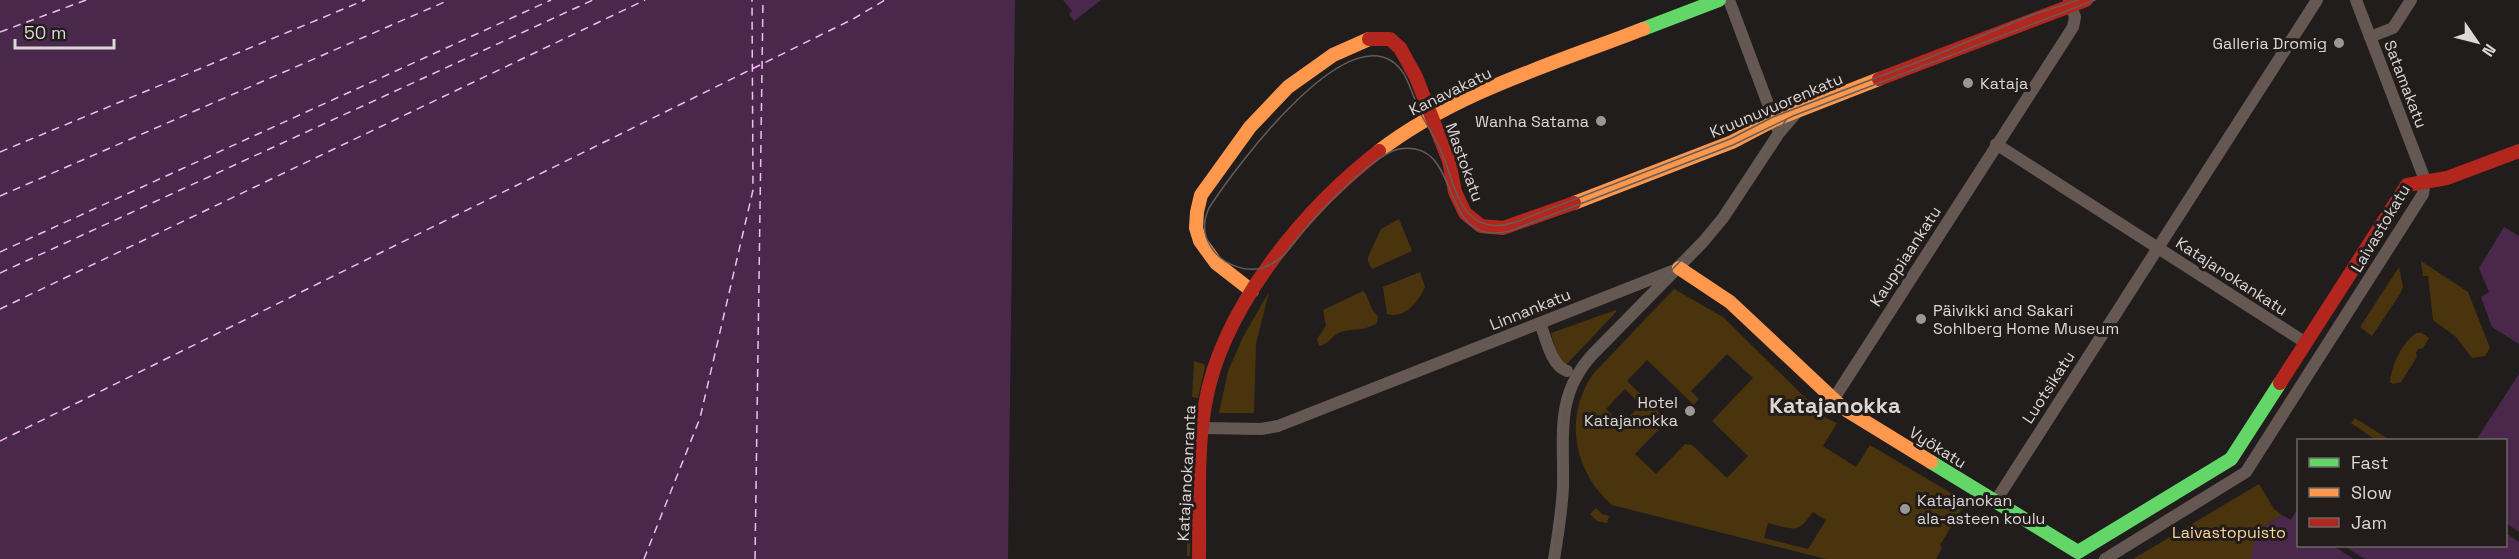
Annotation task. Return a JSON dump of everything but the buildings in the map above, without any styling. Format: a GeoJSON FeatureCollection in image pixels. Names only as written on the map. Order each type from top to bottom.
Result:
{"type":"FeatureCollection","features":[{"type":"Feature","properties":{"kind":"street","name":"Kanavakatu"},"geometry":{"type":"LineString","coordinates":[[1252,291],[1304,221],[1338,185],[1377,152],[1430,116],[1478,93],[1719,0]]}},
{"type":"Feature","properties":{"kind":"street"},"geometry":{"type":"LineString","coordinates":[[1729,0],[1777,127]]}},
{"type":"Feature","properties":{"kind":"street","name":"Kruunuvuorenkatu"},"geometry":{"type":"LineString","coordinates":[[1478,226],[1492,230],[1517,225],[1732,142],[1777,127],[1799,111],[2070,3],[2086,0]]}},
{"type":"Feature","properties":{"kind":"street","name":"Luotsikatu"},"geometry":{"type":"LineString","coordinates":[[1995,502],[2317,0]]}},
{"type":"Feature","properties":{"kind":"street","name":"Satamakatu"},"geometry":{"type":"LineString","coordinates":[[2356,0],[2426,180]]}},
{"type":"Feature","properties":{"kind":"street"},"geometry":{"type":"LineString","coordinates":[[2370,37],[2393,28],[2410,0]]}},
{"type":"Feature","properties":{"kind":"street","name":"Kauppiaankatu"},"geometry":{"type":"LineString","coordinates":[[1833,400],[2070,31],[2075,17],[2070,3]]}},
{"type":"Feature","properties":{"kind":"street","name":"Mastokatu"},"geometry":{"type":"LineString","coordinates":[[1252,291],[1212,262],[1206,253],[1197,225],[1197,206],[1201,195],[1259,116],[1283,89],[1344,49],[1379,38],[1394,42],[1408,62],[1450,164],[1450,176],[1461,205],[1478,226]]}},
{"type":"Feature","properties":{"kind":"street","name":"Linnankatu"},"geometry":{"type":"LineString","coordinates":[[1202,428],[1261,429],[1278,426],[1679,268],[1723,218],[1777,127]]}},
{"type":"Feature","properties":{"kind":"street","name":"Katajanokankatu"},"geometry":{"type":"LineString","coordinates":[[1996,144],[2306,343]]}},
{"type":"Feature","properties":{"kind":"street"},"geometry":{"type":"LineString","coordinates":[[2426,180],[2447,177],[2519,151]]}},
{"type":"Feature","properties":{"kind":"street","name":"Laivastokatu"},"geometry":{"type":"LineString","coordinates":[[2078,552],[2231,459],[2407,185],[2426,180],[2423,194],[2246,472],[2105,559]]}},
{"type":"Feature","properties":{"kind":"street"},"geometry":{"type":"LineString","coordinates":[[1554,559],[1562,489],[1563,420],[1570,388],[1587,360],[1679,268]]}},
{"type":"Feature","properties":{"kind":"street","name":"Vyökatu"},"geometry":{"type":"LineString","coordinates":[[1679,268],[1730,302],[1833,400],[2078,552]]}},
{"type":"Feature","properties":{"kind":"street","name":"Katajanokanranta"},"geometry":{"type":"LineString","coordinates":[[1199,559],[1202,428],[1205,404],[1217,362],[1238,314],[1252,291]]}},
{"type":"Feature","properties":{"kind":"street"},"geometry":{"type":"LineString","coordinates":[[1540,323],[1555,362],[1568,371]]}},
{"type":"Feature","properties":{"kind":"green space"},"geometry":{"type":"Polygon","coordinates":[[[1399,219],[1412,251],[1372,269],[1368,257],[1381,229],[1399,219]]]}},
{"type":"Feature","properties":{"kind":"green space"},"geometry":{"type":"Polygon","coordinates":[[[2421,261],[2468,292],[2490,348],[2485,356],[2472,358],[2456,337],[2433,320],[2428,276],[2423,276],[2421,261]]]}},
{"type":"Feature","properties":{"kind":"green space"},"geometry":{"type":"Polygon","coordinates":[[[2399,267],[2403,287],[2372,336],[2360,327],[2399,267]]]}},
{"type":"Feature","properties":{"kind":"green space"},"geometry":{"type":"Polygon","coordinates":[[[1420,272],[1425,287],[1419,298],[1405,312],[1387,314],[1383,287],[1420,272]]]}},
{"type":"Feature","properties":{"kind":"green space"},"geometry":{"type":"Polygon","coordinates":[[[1674,289],[1723,317],[1826,418],[1837,423],[1823,446],[1856,467],[1870,445],[1966,502],[1940,545],[1942,548],[1936,559],[1826,559],[1612,505],[1589,477],[1581,460],[1577,443],[1578,408],[1593,374],[1674,289]],[[1727,354],[1691,391],[1699,399],[1694,405],[1647,360],[1627,381],[1664,417],[1664,424],[1635,454],[1656,474],[1685,444],[1692,445],[1727,478],[1748,456],[1712,421],[1753,378],[1727,354]],[[1625,389],[1606,409],[1622,424],[1641,405],[1625,389]],[[1813,512],[1803,524],[1794,528],[1768,523],[1764,538],[1808,549],[1826,520],[1813,512]]]}},
{"type":"Feature","properties":{"kind":"green space"},"geometry":{"type":"Polygon","coordinates":[[[1363,291],[1378,316],[1377,323],[1366,328],[1339,333],[1319,346],[1317,339],[1326,326],[1323,310],[1363,291]]]}},
{"type":"Feature","properties":{"kind":"green space"},"geometry":{"type":"Polygon","coordinates":[[[1269,292],[1256,344],[1254,413],[1219,413],[1228,371],[1243,337],[1269,292]]]}},
{"type":"Feature","properties":{"kind":"green space"},"geometry":{"type":"Polygon","coordinates":[[[1616,310],[1565,366],[1558,357],[1551,333],[1616,310]]]}},
{"type":"Feature","properties":{"kind":"green space"},"geometry":{"type":"Polygon","coordinates":[[[2416,333],[2422,333],[2429,338],[2423,348],[2418,349],[2417,357],[2401,382],[2393,384],[2390,382],[2391,375],[2398,355],[2416,333]]]}},
{"type":"Feature","properties":{"kind":"green space"},"geometry":{"type":"Polygon","coordinates":[[[1194,361],[1204,364],[1205,367],[1198,398],[1192,397],[1194,361]]]}},
{"type":"Feature","properties":{"kind":"green space"},"geometry":{"type":"Polygon","coordinates":[[[1190,408],[1196,408],[1193,425],[1190,556],[1187,556],[1190,408]]]}},
{"type":"Feature","properties":{"kind":"green space"},"geometry":{"type":"Polygon","coordinates":[[[2355,418],[2388,439],[2373,438],[2351,423],[2355,418]]]}},
{"type":"Feature","properties":{"kind":"green space","name":"Laivastopuisto"},"geometry":{"type":"Polygon","coordinates":[[[2259,484],[2274,509],[2282,515],[2258,530],[2251,559],[2133,559],[2259,484]]]}},
{"type":"Feature","properties":{"kind":"green space"},"geometry":{"type":"Polygon","coordinates":[[[1596,508],[1602,514],[1609,516],[1607,523],[1597,521],[1590,514],[1596,508]]]}},
{"type":"Feature","properties":{"kind":"shaded area"},"geometry":{"type":"Polygon","coordinates":[[[0,0],[1015,0],[1008,559],[0,559],[0,0]]]}},
{"type":"Feature","properties":{"kind":"shaded area"},"geometry":{"type":"Polygon","coordinates":[[[1063,0],[1101,0],[1074,21],[1069,14],[1072,11],[1063,0]]]}},
{"type":"Feature","properties":{"kind":"shaded area"},"geometry":{"type":"Polygon","coordinates":[[[2504,227],[2519,236],[2519,344],[2492,327],[2481,297],[2489,292],[2479,268],[2504,227]]]}},
{"type":"Feature","properties":{"kind":"shaded area"},"geometry":{"type":"Polygon","coordinates":[[[2519,374],[2519,559],[2251,559],[2254,541],[2259,531],[2282,515],[2291,520],[2297,510],[2297,547],[2507,547],[2507,439],[2477,439],[2519,374]]]}},
{"type":"Feature","properties":{"kind":"pier"},"geometry":{"type":"Polygon","coordinates":[[[2507,524],[2519,532],[2519,542],[2507,534],[2507,524]]]}},
{"type":"Feature","properties":{"kind":"pier"},"geometry":{"type":"Polygon","coordinates":[[[2335,547],[2346,547],[2365,559],[2354,559],[2335,547]]]}},
{"type":"Feature","properties":{"kind":"ferry route"},"geometry":{"type":"LineString","coordinates":[[0,32],[86,0]]}},
{"type":"Feature","properties":{"kind":"ferry route"},"geometry":{"type":"LineString","coordinates":[[0,152],[365,0]]}},
{"type":"Feature","properties":{"kind":"ferry route"},"geometry":{"type":"LineString","coordinates":[[0,196],[449,0]]}},
{"type":"Feature","properties":{"kind":"ferry route"},"geometry":{"type":"LineString","coordinates":[[0,252],[551,0]]}},
{"type":"Feature","properties":{"kind":"ferry route"},"geometry":{"type":"LineString","coordinates":[[0,273],[593,0]]}},
{"type":"Feature","properties":{"kind":"ferry route"},"geometry":{"type":"LineString","coordinates":[[0,309],[645,0]]}},
{"type":"Feature","properties":{"kind":"ferry route"},"geometry":{"type":"LineString","coordinates":[[644,559],[700,418],[753,190],[752,0]]}},
{"type":"Feature","properties":{"kind":"ferry route"},"geometry":{"type":"LineString","coordinates":[[755,559],[763,0]]}},
{"type":"Feature","properties":{"kind":"ferry route"},"geometry":{"type":"LineString","coordinates":[[0,441],[853,19],[885,0]]}},
{"type":"Feature","properties":{"kind":"tram line"},"geometry":{"type":"LineString","coordinates":[[2078,0],[2029,16],[1931,57],[1773,117],[1730,139],[1506,225],[1481,222],[1464,208],[1441,151],[1422,116],[1404,74],[1383,57],[1357,59],[1328,74],[1268,130],[1209,208],[1205,223],[1206,238],[1216,254],[1230,264],[1246,269],[1271,264],[1286,253],[1314,219],[1363,171],[1389,153],[1399,149],[1420,150],[1434,159],[1459,210],[1470,225],[1486,232],[1510,231],[1733,145],[1793,116],[2095,0]]}},
{"type":"Feature","properties":{"kind":"tram line"},"geometry":{"type":"LineString","coordinates":[[1551,559],[1559,491],[1560,418],[1571,378],[1590,353],[1708,233],[1786,120]]}},
{"type":"Feature","properties":{"kind":"traffic: fast"},"geometry":{"type":"LineString","coordinates":[[1643,29],[1719,0]]}},
{"type":"Feature","properties":{"kind":"traffic: fast"},"geometry":{"type":"LineString","coordinates":[[1931,462],[2078,552],[2231,459],[2280,383]]}},
{"type":"Feature","properties":{"kind":"traffic: slow"},"geometry":{"type":"LineString","coordinates":[[1379,151],[1409,130],[1473,96],[1540,67],[1643,29]]}},
{"type":"Feature","properties":{"kind":"traffic: slow"},"geometry":{"type":"LineString","coordinates":[[1252,291],[1216,263],[1200,241],[1196,228],[1201,195],[1250,127],[1288,87],[1333,55],[1369,39]]}},
{"type":"Feature","properties":{"kind":"traffic: slow"},"geometry":{"type":"LineString","coordinates":[[1574,203],[1732,142],[1774,120],[1879,79]]}},
{"type":"Feature","properties":{"kind":"traffic: slow"},"geometry":{"type":"LineString","coordinates":[[1679,268],[1730,302],[1843,408],[1931,462]]}},
{"type":"Feature","properties":{"kind":"traffic: jam"},"geometry":{"type":"LineString","coordinates":[[1879,79],[2086,0]]}},
{"type":"Feature","properties":{"kind":"traffic: jam"},"geometry":{"type":"LineString","coordinates":[[1369,39],[1390,39],[1400,48],[1416,77],[1449,161],[1455,192],[1465,213],[1481,226],[1503,228],[1574,203]]}},
{"type":"Feature","properties":{"kind":"traffic: jam"},"geometry":{"type":"LineString","coordinates":[[1199,559],[1199,462],[1202,424],[1214,369],[1228,333],[1247,298],[1295,232],[1322,202],[1379,151]]}},
{"type":"Feature","properties":{"kind":"traffic: jam"},"geometry":{"type":"LineString","coordinates":[[2280,383],[2407,185],[2447,178],[2519,151]]}},
{"type":"Feature","properties":{"kind":"place","name":"Galleria Dromig"},"geometry":{"type":"Point","coordinates":[2339,43]}},
{"type":"Feature","properties":{"kind":"place","name":"Kataja"},"geometry":{"type":"Point","coordinates":[1968,83]}},
{"type":"Feature","properties":{"kind":"place","name":"Wanha Satama"},"geometry":{"type":"Point","coordinates":[1601,121]}},
{"type":"Feature","properties":{"kind":"place","name":"Päivikki and Sakari Sohlberg Home Museum"},"geometry":{"type":"Point","coordinates":[1921,319]}},
{"type":"Feature","properties":{"kind":"place","name":"Hotel Katajanokka"},"geometry":{"type":"Point","coordinates":[1690,411]}},
{"type":"Feature","properties":{"kind":"place","name":"Katajanokan ala-asteen koulu"},"geometry":{"type":"Point","coordinates":[1905,509]}},
{"type":"Feature","properties":{"kind":"district","name":"Katajanokka"},"geometry":{"type":"Point","coordinates":[1835,405]}}]}
